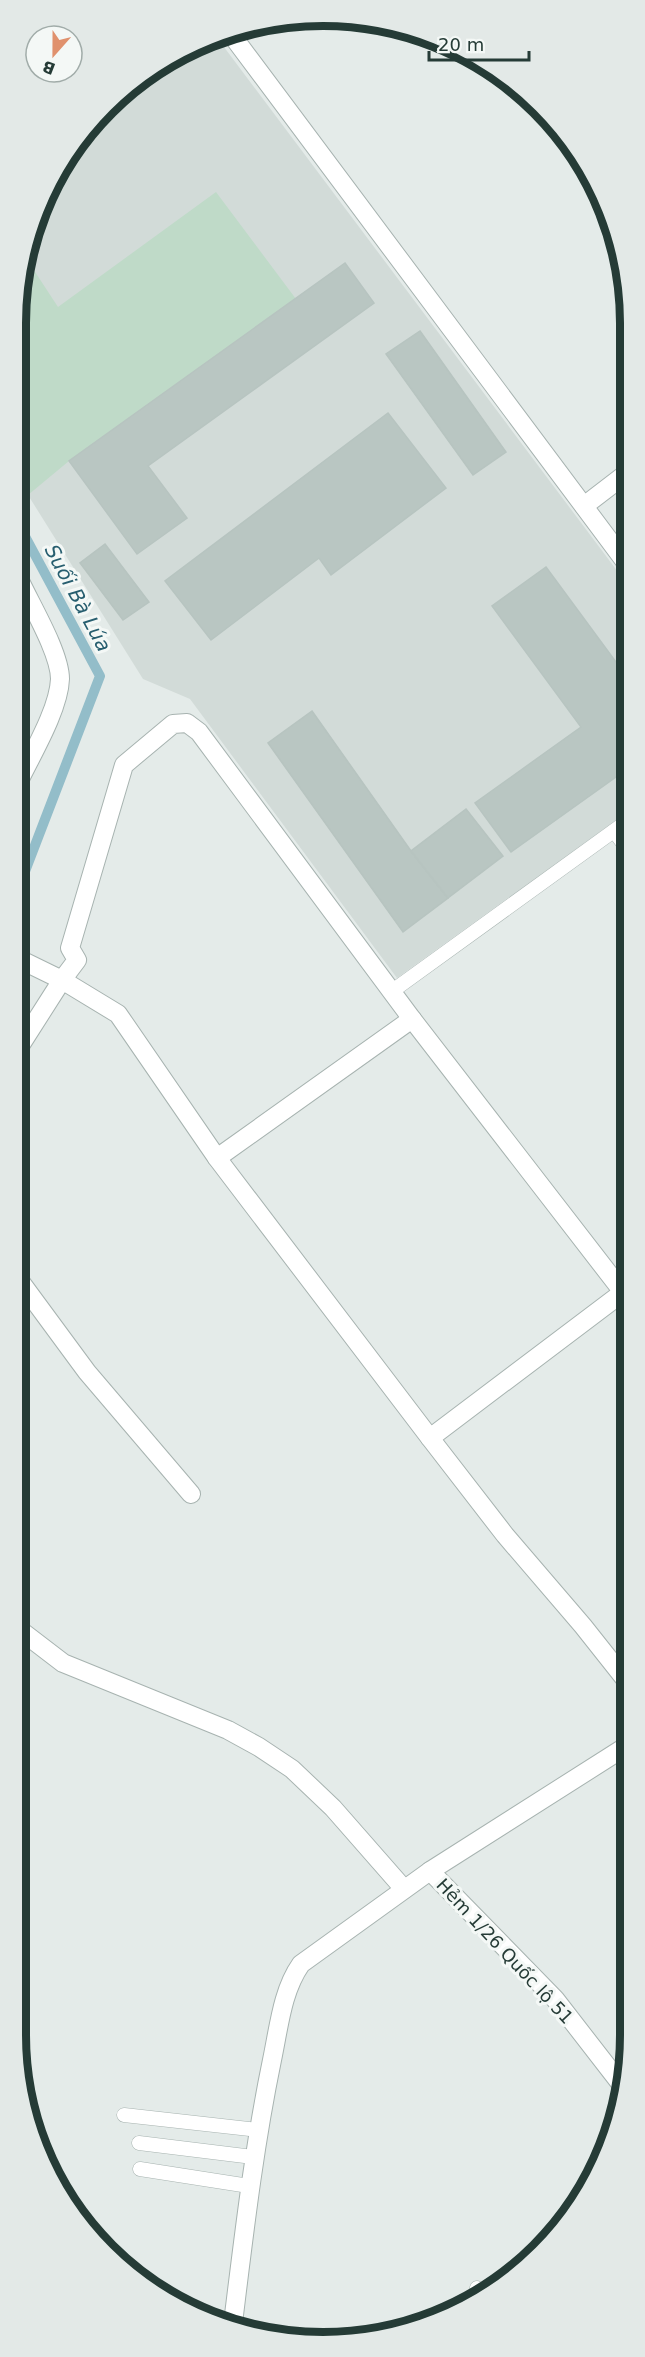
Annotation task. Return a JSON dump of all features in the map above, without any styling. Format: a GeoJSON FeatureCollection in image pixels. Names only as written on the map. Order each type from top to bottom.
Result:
{"type":"FeatureCollection","features":[{"type":"Feature","properties":{"kind":"street"},"geometry":{"type":"LineString","coordinates":[[235,39],[620,555]]}},
{"type":"Feature","properties":{"kind":"street"},"geometry":{"type":"LineString","coordinates":[[584,507],[620,479]]}},
{"type":"Feature","properties":{"kind":"street"},"geometry":{"type":"LineString","coordinates":[[26,594],[55,656],[60,679],[52,712],[26,766]]}},
{"type":"Feature","properties":{"kind":"street"},"geometry":{"type":"LineString","coordinates":[[26,1036],[76,960],[70,948],[124,765],[173,724],[187,723],[199,732],[233,776],[391,992],[620,1287]]}},
{"type":"Feature","properties":{"kind":"street"},"geometry":{"type":"LineString","coordinates":[[26,962],[62,980],[118,1014],[217,1158],[430,1438],[505,1535],[620,1673]]}},
{"type":"Feature","properties":{"kind":"street"},"geometry":{"type":"LineString","coordinates":[[217,1158],[412,1019]]}},
{"type":"Feature","properties":{"kind":"street"},"geometry":{"type":"LineString","coordinates":[[26,1288],[87,1372],[191,1494]]}},
{"type":"Feature","properties":{"kind":"street"},"geometry":{"type":"LineString","coordinates":[[430,1438],[620,1297]]}},
{"type":"Feature","properties":{"kind":"street"},"geometry":{"type":"LineString","coordinates":[[26,1635],[63,1663],[228,1730],[268,1752],[292,1769],[333,1808],[404,1889]]}},
{"type":"Feature","properties":{"kind":"street"},"geometry":{"type":"LineString","coordinates":[[234,2318],[258,2130],[282,2013],[293,1976],[301,1964],[430,1871],[620,1750]]}},
{"type":"Feature","properties":{"kind":"street","name":"Hẻm 1/26 Quốc lộ 51"},"geometry":{"type":"LineString","coordinates":[[430,1871],[555,1999],[616,2078]]}},
{"type":"Feature","properties":{"kind":"lane"},"geometry":{"type":"LineString","coordinates":[[391,992],[620,826]]}},
{"type":"Feature","properties":{"kind":"lane"},"geometry":{"type":"LineString","coordinates":[[614,831],[620,839]]}},
{"type":"Feature","properties":{"kind":"lane"},"geometry":{"type":"LineString","coordinates":[[124,2115],[258,2130]]}},
{"type":"Feature","properties":{"kind":"lane"},"geometry":{"type":"LineString","coordinates":[[139,2143],[253,2157]]}},
{"type":"Feature","properties":{"kind":"lane"},"geometry":{"type":"LineString","coordinates":[[140,2169],[249,2186]]}},
{"type":"Feature","properties":{"kind":"shaded area"},"geometry":{"type":"Polygon","coordinates":[[[221,43],[620,575],[620,817],[397,978],[190,699],[143,679],[26,490],[26,303],[31,265],[48,209],[76,157],[112,112],[174,65],[221,43]]]}},
{"type":"Feature","properties":{"kind":"green space"},"geometry":{"type":"Polygon","coordinates":[[[216,192],[296,299],[69,461],[28,495],[26,490],[26,303],[31,266],[58,307],[216,192]]]}},
{"type":"Feature","properties":{"kind":"building"},"geometry":{"type":"Polygon","coordinates":[[[345,263],[374,303],[148,466],[187,518],[137,554],[69,461],[345,263]]]}},
{"type":"Feature","properties":{"kind":"building"},"geometry":{"type":"Polygon","coordinates":[[[420,331],[506,452],[473,475],[386,354],[420,331]]]}},
{"type":"Feature","properties":{"kind":"building"},"geometry":{"type":"Polygon","coordinates":[[[388,413],[446,488],[331,575],[319,558],[211,640],[165,581],[388,413]]]}},
{"type":"Feature","properties":{"kind":"building"},"geometry":{"type":"Polygon","coordinates":[[[105,544],[149,602],[123,620],[80,563],[105,544]]]}},
{"type":"Feature","properties":{"kind":"building"},"geometry":{"type":"Polygon","coordinates":[[[546,567],[620,667],[620,774],[511,852],[475,803],[581,727],[492,606],[546,567]]]}},
{"type":"Feature","properties":{"kind":"building"},"geometry":{"type":"Polygon","coordinates":[[[312,711],[411,851],[448,898],[403,932],[268,743],[312,711]]]}},
{"type":"Feature","properties":{"kind":"building"},"geometry":{"type":"Polygon","coordinates":[[[466,809],[503,856],[448,898],[411,851],[466,809]]]}},
{"type":"Feature","properties":{"kind":"waterway","name":"Suối Bà Lúa"},"geometry":{"type":"LineString","coordinates":[[26,538],[100,676],[26,869]]}}]}
